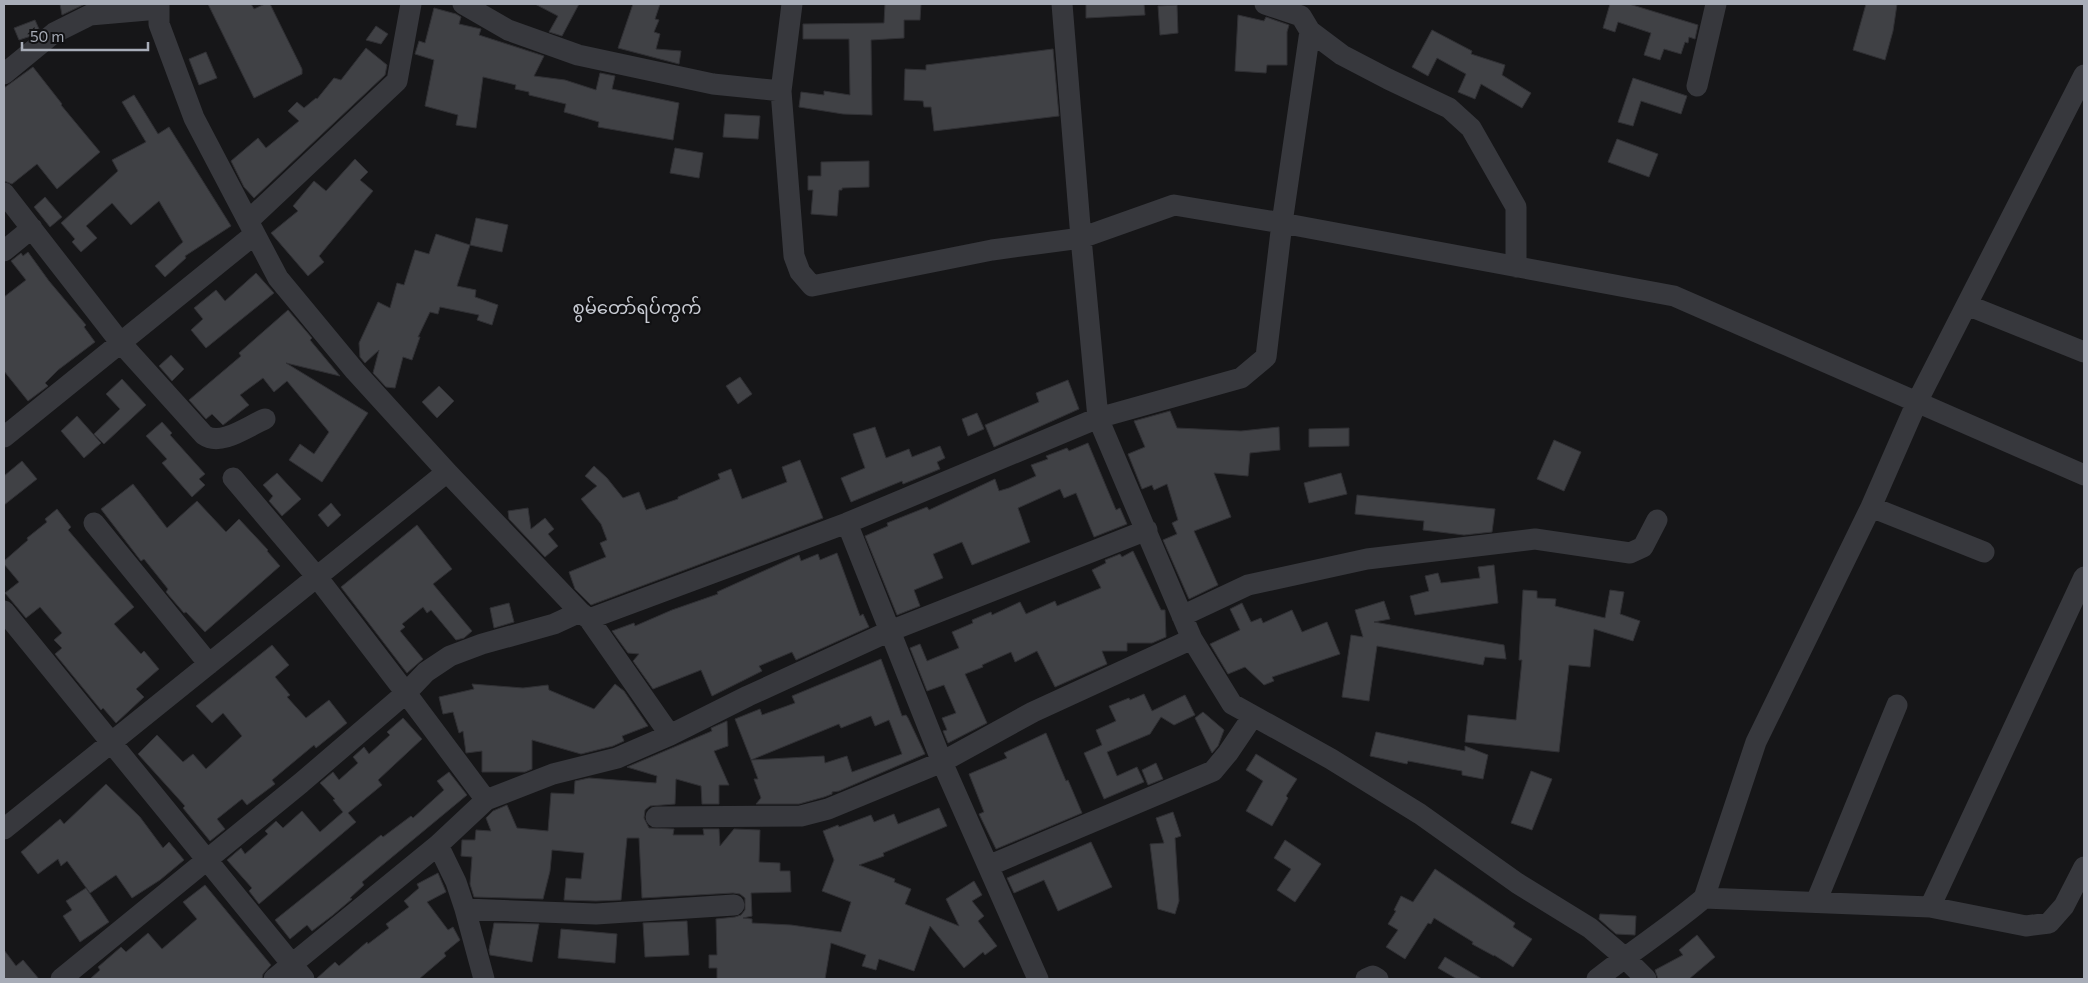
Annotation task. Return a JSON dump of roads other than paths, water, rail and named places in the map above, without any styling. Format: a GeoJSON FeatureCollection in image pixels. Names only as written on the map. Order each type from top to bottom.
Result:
{"type":"FeatureCollection","features":[{"type":"Feature","properties":{"kind":"street"},"geometry":{"type":"LineString","coordinates":[[4,437],[120,342],[251,227],[397,82],[411,4]]}},
{"type":"Feature","properties":{"kind":"street"},"geometry":{"type":"LineString","coordinates":[[463,4],[508,30],[578,55],[713,84],[781,91]]}},
{"type":"Feature","properties":{"kind":"street"},"geometry":{"type":"LineString","coordinates":[[792,4],[781,91],[794,256],[800,272],[812,286],[992,250],[1081,238],[1174,205],[1674,296],[2084,475]]}},
{"type":"Feature","properties":{"kind":"street"},"geometry":{"type":"LineString","coordinates":[[1062,4],[1098,418],[1192,639],[1232,704],[1331,760],[1420,814],[1517,883],[1590,928],[1646,979]]}},
{"type":"Feature","properties":{"kind":"street"},"geometry":{"type":"LineString","coordinates":[[1265,4],[1306,17],[1342,55],[1449,108],[1471,128],[1516,207],[1516,267]]}},
{"type":"Feature","properties":{"kind":"street"},"geometry":{"type":"LineString","coordinates":[[1697,86],[1716,4]]}},
{"type":"Feature","properties":{"kind":"street"},"geometry":{"type":"LineString","coordinates":[[4,74],[54,33],[90,15],[159,6],[159,24],[194,118],[278,278],[355,371],[447,472],[584,615],[670,735]]}},
{"type":"Feature","properties":{"kind":"street"},"geometry":{"type":"LineString","coordinates":[[62,979],[345,747],[426,672],[450,656],[482,644],[584,615],[847,523],[1098,418],[1241,378],[1266,357],[1306,17]]}},
{"type":"Feature","properties":{"kind":"street"},"geometry":{"type":"LineString","coordinates":[[1597,979],[1704,898],[1756,742],[1871,506],[1917,402],[2084,75]]}},
{"type":"Feature","properties":{"kind":"street"},"geometry":{"type":"LineString","coordinates":[[4,193],[120,342],[204,435],[210,439],[222,438],[265,419]]}},
{"type":"Feature","properties":{"kind":"street"},"geometry":{"type":"LineString","coordinates":[[4,250],[32,228]]}},
{"type":"Feature","properties":{"kind":"street"},"geometry":{"type":"LineString","coordinates":[[1967,305],[2084,352]]}},
{"type":"Feature","properties":{"kind":"street"},"geometry":{"type":"LineString","coordinates":[[4,829],[447,472]]}},
{"type":"Feature","properties":{"kind":"street"},"geometry":{"type":"LineString","coordinates":[[233,478],[317,577],[486,800]]}},
{"type":"Feature","properties":{"kind":"street"},"geometry":{"type":"LineString","coordinates":[[1871,506],[1984,552]]}},
{"type":"Feature","properties":{"kind":"street"},"geometry":{"type":"LineString","coordinates":[[1182,616],[1248,585],[1366,559],[1535,539],[1630,553],[1643,547],[1657,520]]}},
{"type":"Feature","properties":{"kind":"street"},"geometry":{"type":"LineString","coordinates":[[94,523],[209,664]]}},
{"type":"Feature","properties":{"kind":"street"},"geometry":{"type":"LineString","coordinates":[[847,523],[942,762],[1038,979]]}},
{"type":"Feature","properties":{"kind":"street"},"geometry":{"type":"LineString","coordinates":[[274,979],[298,972],[486,800],[553,774],[617,758],[890,632],[1147,530]]}},
{"type":"Feature","properties":{"kind":"street"},"geometry":{"type":"LineString","coordinates":[[1930,907],[2084,577]]}},
{"type":"Feature","properties":{"kind":"street"},"geometry":{"type":"LineString","coordinates":[[6,620],[110,743],[298,972]]}},
{"type":"Feature","properties":{"kind":"street"},"geometry":{"type":"LineString","coordinates":[[656,817],[801,816],[828,809],[942,762],[1033,712],[1192,639]]}},
{"type":"Feature","properties":{"kind":"street"},"geometry":{"type":"LineString","coordinates":[[1816,902],[1898,706]]}},
{"type":"Feature","properties":{"kind":"street"},"geometry":{"type":"LineString","coordinates":[[988,866],[1213,771],[1228,753],[1253,716]]}},
{"type":"Feature","properties":{"kind":"street"},"geometry":{"type":"LineString","coordinates":[[438,845],[456,882],[484,979]]}},
{"type":"Feature","properties":{"kind":"street"},"geometry":{"type":"LineString","coordinates":[[1704,898],[1930,907],[2026,926],[2049,923],[2064,906],[2084,866]]}},
{"type":"Feature","properties":{"kind":"street"},"geometry":{"type":"LineString","coordinates":[[465,909],[596,914],[734,905]]}},
{"type":"Feature","properties":{"kind":"street"},"geometry":{"type":"LineString","coordinates":[[1366,979],[1373,976],[1378,979]]}},
{"type":"Feature","properties":{"kind":"district","name":"စွမ်တော်ရပ်ကွက်"},"geometry":{"type":"Point","coordinates":[637,307]}}]}
